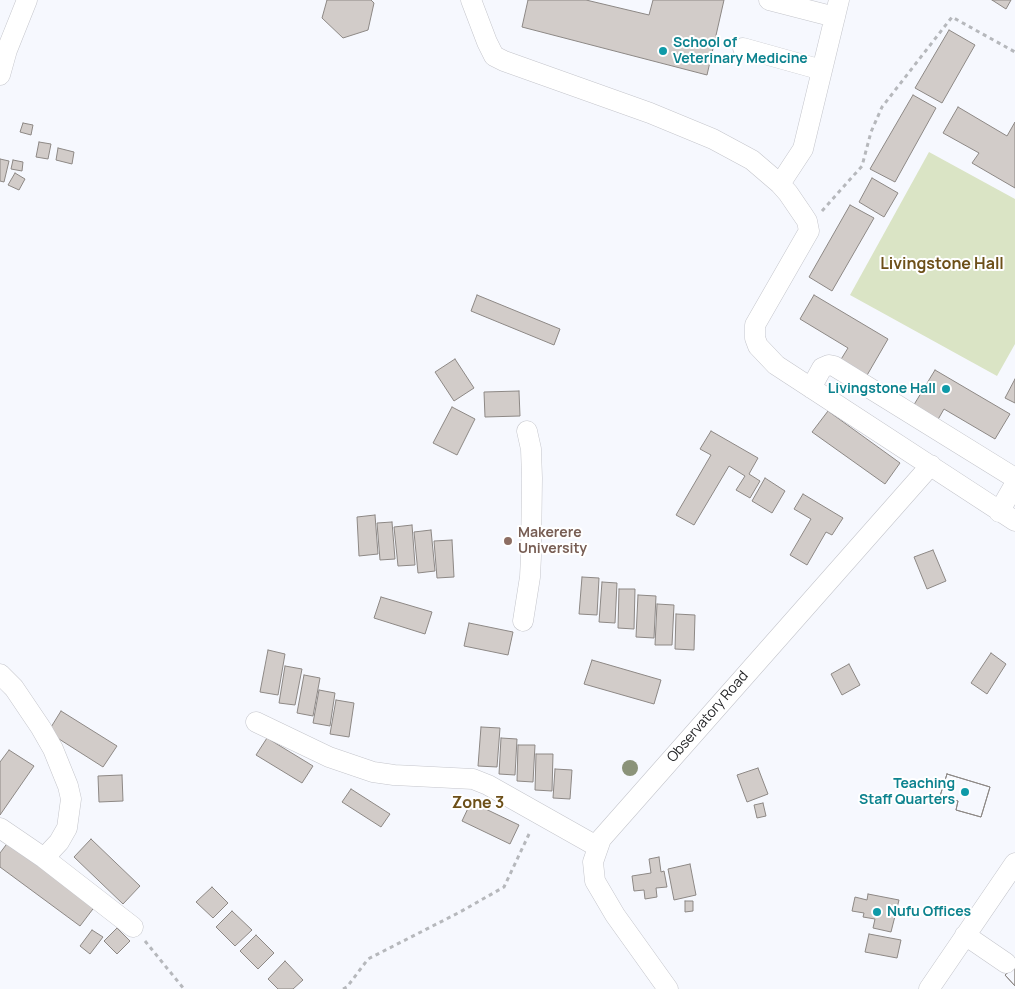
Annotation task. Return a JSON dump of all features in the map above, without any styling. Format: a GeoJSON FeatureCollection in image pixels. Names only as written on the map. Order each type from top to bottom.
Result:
{"type":"FeatureCollection","features":[{"type":"Feature","properties":{"kind":"street"},"geometry":{"type":"LineString","coordinates":[[0,75],[4,49],[27,0]]}},
{"type":"Feature","properties":{"kind":"street"},"geometry":{"type":"LineString","coordinates":[[471,0],[494,56],[650,113],[713,139],[752,160],[780,184],[795,202],[809,231],[758,318],[754,330],[758,346],[768,358],[1007,517],[1015,484]]}},
{"type":"Feature","properties":{"kind":"street"},"geometry":{"type":"LineString","coordinates":[[769,0],[837,8],[802,149],[780,184]]}},
{"type":"Feature","properties":{"kind":"street"},"geometry":{"type":"LineString","coordinates":[[743,48],[822,70]]}},
{"type":"Feature","properties":{"kind":"street"},"geometry":{"type":"LineString","coordinates":[[811,388],[822,368],[829,365],[834,366],[1015,478]]}},
{"type":"Feature","properties":{"kind":"street"},"geometry":{"type":"LineString","coordinates":[[523,621],[531,556],[532,478],[531,449],[527,430]]}},
{"type":"Feature","properties":{"kind":"street","name":"Observatory Road"},"geometry":{"type":"LineString","coordinates":[[668,989],[615,916],[595,880],[593,862],[601,839],[931,465]]}},
{"type":"Feature","properties":{"kind":"street"},"geometry":{"type":"LineString","coordinates":[[0,674],[14,688],[41,728],[53,749],[68,786],[71,799],[67,828],[59,842],[44,858]]}},
{"type":"Feature","properties":{"kind":"street"},"geometry":{"type":"LineString","coordinates":[[256,722],[352,766],[373,772],[394,775],[474,779],[598,847]]}},
{"type":"Feature","properties":{"kind":"street"},"geometry":{"type":"LineString","coordinates":[[0,828],[44,858],[133,927]]}},
{"type":"Feature","properties":{"kind":"street"},"geometry":{"type":"LineString","coordinates":[[929,989],[1015,862]]}},
{"type":"Feature","properties":{"kind":"street"},"geometry":{"type":"LineString","coordinates":[[965,935],[1006,963]]}},
{"type":"Feature","properties":{"kind":"path"},"geometry":{"type":"LineString","coordinates":[[808,227],[862,166],[882,107],[952,17],[1015,52]]}},
{"type":"Feature","properties":{"kind":"path"},"geometry":{"type":"LineString","coordinates":[[343,989],[347,987],[368,959],[460,912],[504,887],[539,813]]}},
{"type":"Feature","properties":{"kind":"path"},"geometry":{"type":"LineString","coordinates":[[133,927],[184,989]]}},
{"type":"Feature","properties":{"kind":"green space"},"geometry":{"type":"Polygon","coordinates":[[[929,152],[1015,199],[1015,344],[997,376],[850,295],[929,152]]]}},
{"type":"Feature","properties":{"kind":"building"},"geometry":{"type":"Polygon","coordinates":[[[327,0],[371,0],[374,3],[368,30],[343,38],[322,18],[327,0]]]}},
{"type":"Feature","properties":{"kind":"building","name":"School of Veterinary Medicine"},"geometry":{"type":"Polygon","coordinates":[[[528,0],[586,0],[649,15],[653,0],[724,0],[707,75],[522,27],[528,0]]]}},
{"type":"Feature","properties":{"kind":"building"},"geometry":{"type":"Polygon","coordinates":[[[992,0],[1011,0],[1006,9],[992,0]]]}},
{"type":"Feature","properties":{"kind":"building"},"geometry":{"type":"Polygon","coordinates":[[[949,30],[975,45],[942,103],[915,88],[949,30]]]}},
{"type":"Feature","properties":{"kind":"building"},"geometry":{"type":"Polygon","coordinates":[[[913,95],[936,108],[895,182],[870,169],[913,95]]]}},
{"type":"Feature","properties":{"kind":"building"},"geometry":{"type":"Polygon","coordinates":[[[958,107],[1007,136],[1015,122],[1015,188],[972,163],[979,153],[943,133],[958,107]]]}},
{"type":"Feature","properties":{"kind":"building"},"geometry":{"type":"Polygon","coordinates":[[[23,123],[33,125],[31,135],[20,132],[23,123]]]}},
{"type":"Feature","properties":{"kind":"building"},"geometry":{"type":"Polygon","coordinates":[[[39,142],[51,144],[48,159],[36,157],[39,142]]]}},
{"type":"Feature","properties":{"kind":"building"},"geometry":{"type":"Polygon","coordinates":[[[58,148],[74,152],[72,164],[56,160],[58,148]]]}},
{"type":"Feature","properties":{"kind":"building"},"geometry":{"type":"Polygon","coordinates":[[[0,159],[9,161],[4,182],[0,181],[0,159]]]}},
{"type":"Feature","properties":{"kind":"building"},"geometry":{"type":"Polygon","coordinates":[[[13,160],[23,162],[22,171],[11,169],[13,160]]]}},
{"type":"Feature","properties":{"kind":"building"},"geometry":{"type":"Polygon","coordinates":[[[15,173],[25,179],[19,190],[8,185],[15,173]]]}},
{"type":"Feature","properties":{"kind":"building","name":"Livingstone Hall"},"geometry":{"type":"Polygon","coordinates":[[[872,178],[898,193],[884,217],[859,202],[872,178]]]}},
{"type":"Feature","properties":{"kind":"building","name":"Livingstone Hall"},"geometry":{"type":"Polygon","coordinates":[[[850,205],[874,218],[832,291],[809,277],[850,205]]]}},
{"type":"Feature","properties":{"kind":"building"},"geometry":{"type":"Polygon","coordinates":[[[477,295],[560,329],[554,345],[471,311],[477,295]]]}},
{"type":"Feature","properties":{"kind":"building","name":"Livingstone Hall"},"geometry":{"type":"Polygon","coordinates":[[[814,295],[888,339],[866,377],[840,361],[848,348],[800,319],[814,295]]]}},
{"type":"Feature","properties":{"kind":"building"},"geometry":{"type":"Polygon","coordinates":[[[455,359],[474,388],[454,401],[435,372],[455,359]]]}},
{"type":"Feature","properties":{"kind":"building","name":"Livingstone Hall"},"geometry":{"type":"Polygon","coordinates":[[[935,370],[1010,414],[995,439],[944,409],[936,423],[912,408],[935,370]]]}},
{"type":"Feature","properties":{"kind":"building"},"geometry":{"type":"Polygon","coordinates":[[[1015,379],[1015,403],[1005,398],[1015,379]]]}},
{"type":"Feature","properties":{"kind":"building"},"geometry":{"type":"Polygon","coordinates":[[[519,391],[520,416],[485,417],[484,392],[519,391]]]}},
{"type":"Feature","properties":{"kind":"building"},"geometry":{"type":"Polygon","coordinates":[[[452,407],[475,419],[457,455],[433,443],[452,407]]]}},
{"type":"Feature","properties":{"kind":"building","name":"Livingstone Hall"},"geometry":{"type":"Polygon","coordinates":[[[828,411],[900,463],[885,484],[812,432],[828,411]]]}},
{"type":"Feature","properties":{"kind":"building"},"geometry":{"type":"Polygon","coordinates":[[[711,431],[758,458],[749,474],[760,481],[750,498],[736,490],[745,476],[729,466],[694,525],[676,515],[711,455],[700,449],[711,431]]]}},
{"type":"Feature","properties":{"kind":"building"},"geometry":{"type":"Polygon","coordinates":[[[765,478],[785,491],[772,513],[752,501],[765,478]]]}},
{"type":"Feature","properties":{"kind":"building"},"geometry":{"type":"Polygon","coordinates":[[[803,494],[843,518],[832,535],[826,532],[807,565],[790,555],[811,519],[794,509],[803,494]]]}},
{"type":"Feature","properties":{"kind":"building"},"geometry":{"type":"Polygon","coordinates":[[[375,515],[378,554],[359,556],[357,517],[375,515]]]}},
{"type":"Feature","properties":{"kind":"building"},"geometry":{"type":"Polygon","coordinates":[[[392,522],[395,559],[380,560],[377,523],[392,522]]]}},
{"type":"Feature","properties":{"kind":"building"},"geometry":{"type":"Polygon","coordinates":[[[412,525],[415,565],[398,566],[394,527],[412,525]]]}},
{"type":"Feature","properties":{"kind":"building"},"geometry":{"type":"Polygon","coordinates":[[[431,530],[435,571],[418,573],[414,532],[431,530]]]}},
{"type":"Feature","properties":{"kind":"building"},"geometry":{"type":"Polygon","coordinates":[[[452,540],[454,577],[437,578],[434,541],[452,540]]]}},
{"type":"Feature","properties":{"kind":"building"},"geometry":{"type":"Polygon","coordinates":[[[933,550],[946,581],[927,589],[914,557],[933,550]]]}},
{"type":"Feature","properties":{"kind":"building"},"geometry":{"type":"Polygon","coordinates":[[[582,577],[599,578],[597,615],[579,614],[582,577]]]}},
{"type":"Feature","properties":{"kind":"building"},"geometry":{"type":"Polygon","coordinates":[[[602,582],[617,583],[615,623],[599,622],[602,582]]]}},
{"type":"Feature","properties":{"kind":"building"},"geometry":{"type":"Polygon","coordinates":[[[619,589],[635,589],[634,629],[618,628],[619,589]]]}},
{"type":"Feature","properties":{"kind":"building"},"geometry":{"type":"Polygon","coordinates":[[[638,595],[656,596],[654,638],[636,637],[638,595]]]}},
{"type":"Feature","properties":{"kind":"building"},"geometry":{"type":"Polygon","coordinates":[[[381,597],[432,612],[425,634],[374,618],[381,597]]]}},
{"type":"Feature","properties":{"kind":"building"},"geometry":{"type":"Polygon","coordinates":[[[657,604],[674,605],[672,645],[655,645],[657,604]]]}},
{"type":"Feature","properties":{"kind":"building"},"geometry":{"type":"Polygon","coordinates":[[[676,614],[695,615],[694,650],[675,649],[676,614]]]}},
{"type":"Feature","properties":{"kind":"building"},"geometry":{"type":"Polygon","coordinates":[[[469,623],[513,632],[508,655],[464,646],[469,623]]]}},
{"type":"Feature","properties":{"kind":"building"},"geometry":{"type":"Polygon","coordinates":[[[268,650],[285,654],[278,695],[260,692],[268,650]]]}},
{"type":"Feature","properties":{"kind":"building"},"geometry":{"type":"Polygon","coordinates":[[[991,653],[1006,664],[987,694],[971,683],[991,653]]]}},
{"type":"Feature","properties":{"kind":"building"},"geometry":{"type":"Polygon","coordinates":[[[592,660],[661,680],[654,704],[584,684],[592,660]]]}},
{"type":"Feature","properties":{"kind":"building"},"geometry":{"type":"Polygon","coordinates":[[[849,664],[860,685],[842,695],[831,674],[849,664]]]}},
{"type":"Feature","properties":{"kind":"building"},"geometry":{"type":"Polygon","coordinates":[[[285,666],[302,669],[295,705],[279,703],[285,666]]]}},
{"type":"Feature","properties":{"kind":"building"},"geometry":{"type":"Polygon","coordinates":[[[304,675],[320,678],[313,716],[297,713],[304,675]]]}},
{"type":"Feature","properties":{"kind":"building"},"geometry":{"type":"Polygon","coordinates":[[[319,690],[335,693],[330,726],[313,723],[319,690]]]}},
{"type":"Feature","properties":{"kind":"building"},"geometry":{"type":"Polygon","coordinates":[[[336,700],[354,703],[349,737],[330,734],[336,700]]]}},
{"type":"Feature","properties":{"kind":"building"},"geometry":{"type":"Polygon","coordinates":[[[61,711],[117,746],[103,767],[48,732],[61,711]]]}},
{"type":"Feature","properties":{"kind":"building"},"geometry":{"type":"Polygon","coordinates":[[[481,727],[500,728],[497,767],[478,766],[481,727]]]}},
{"type":"Feature","properties":{"kind":"building"},"geometry":{"type":"Polygon","coordinates":[[[267,738],[313,766],[302,783],[256,755],[267,738]]]}},
{"type":"Feature","properties":{"kind":"building"},"geometry":{"type":"Polygon","coordinates":[[[501,738],[517,739],[515,775],[499,774],[501,738]]]}},
{"type":"Feature","properties":{"kind":"building"},"geometry":{"type":"Polygon","coordinates":[[[518,745],[535,745],[533,782],[517,781],[518,745]]]}},
{"type":"Feature","properties":{"kind":"building"},"geometry":{"type":"Polygon","coordinates":[[[9,750],[34,766],[0,815],[0,762],[9,750]]]}},
{"type":"Feature","properties":{"kind":"building"},"geometry":{"type":"Polygon","coordinates":[[[536,754],[553,754],[552,791],[535,790],[536,754]]]}},
{"type":"Feature","properties":{"kind":"building"},"geometry":{"type":"Polygon","coordinates":[[[758,768],[768,794],[747,802],[737,775],[758,768]]]}},
{"type":"Feature","properties":{"kind":"building"},"geometry":{"type":"Polygon","coordinates":[[[555,769],[572,770],[570,799],[553,798],[555,769]]]}},
{"type":"Feature","properties":{"kind":"building","name":"Teaching Staff Quarters"},"geometry":{"type":"Polygon","coordinates":[[[947,774],[990,787],[981,817],[956,810],[958,801],[940,796],[947,774]]]}},
{"type":"Feature","properties":{"kind":"building","name":"Teaching Staff Quarters"},"geometry":{"type":"Polygon","coordinates":[[[947,774],[990,787],[981,817],[956,810],[958,801],[940,796],[947,774]]]}},
{"type":"Feature","properties":{"kind":"building"},"geometry":{"type":"Polygon","coordinates":[[[122,775],[123,801],[99,802],[98,776],[122,775]]]}},
{"type":"Feature","properties":{"kind":"building"},"geometry":{"type":"Polygon","coordinates":[[[351,789],[390,814],[381,827],[342,802],[351,789]]]}},
{"type":"Feature","properties":{"kind":"building"},"geometry":{"type":"Polygon","coordinates":[[[471,802],[519,825],[510,844],[462,821],[471,802]]]}},
{"type":"Feature","properties":{"kind":"building"},"geometry":{"type":"Polygon","coordinates":[[[763,803],[766,816],[757,818],[754,805],[763,803]]]}},
{"type":"Feature","properties":{"kind":"building"},"geometry":{"type":"Polygon","coordinates":[[[12,837],[99,901],[80,926],[0,867],[0,853],[12,837]]]}},
{"type":"Feature","properties":{"kind":"building"},"geometry":{"type":"Polygon","coordinates":[[[91,839],[140,886],[123,904],[74,857],[91,839]]]}},
{"type":"Feature","properties":{"kind":"building"},"geometry":{"type":"Polygon","coordinates":[[[659,857],[661,872],[664,871],[667,887],[656,888],[657,897],[645,899],[644,890],[634,891],[632,876],[651,873],[649,859],[659,857]]]}},
{"type":"Feature","properties":{"kind":"building"},"geometry":{"type":"Polygon","coordinates":[[[690,864],[696,895],[674,900],[668,869],[690,864]]]}},
{"type":"Feature","properties":{"kind":"building"},"geometry":{"type":"Polygon","coordinates":[[[212,887],[228,903],[213,918],[196,902],[212,887]]]}},
{"type":"Feature","properties":{"kind":"building","name":"Nufu Offices"},"geometry":{"type":"Polygon","coordinates":[[[868,894],[899,900],[891,932],[873,928],[875,919],[863,917],[864,913],[852,911],[855,897],[867,900],[868,894]]]}},
{"type":"Feature","properties":{"kind":"building"},"geometry":{"type":"Polygon","coordinates":[[[685,901],[693,901],[693,911],[685,912],[685,901]]]}},
{"type":"Feature","properties":{"kind":"building"},"geometry":{"type":"Polygon","coordinates":[[[232,911],[252,930],[235,946],[216,927],[232,911]]]}},
{"type":"Feature","properties":{"kind":"building"},"geometry":{"type":"Polygon","coordinates":[[[117,928],[130,941],[117,954],[104,941],[117,928]]]}},
{"type":"Feature","properties":{"kind":"building"},"geometry":{"type":"Polygon","coordinates":[[[92,930],[103,937],[90,954],[80,946],[92,930]]]}},
{"type":"Feature","properties":{"kind":"building"},"geometry":{"type":"Polygon","coordinates":[[[869,934],[901,940],[897,958],[865,952],[869,934]]]}},
{"type":"Feature","properties":{"kind":"building"},"geometry":{"type":"Polygon","coordinates":[[[256,935],[274,953],[258,969],[240,951],[256,935]]]}},
{"type":"Feature","properties":{"kind":"building"},"geometry":{"type":"Polygon","coordinates":[[[285,961],[303,980],[293,989],[278,989],[268,979],[285,961]]]}},
{"type":"Feature","properties":{"kind":"building"},"geometry":{"type":"Polygon","coordinates":[[[1015,966],[1015,986],[1005,975],[1015,966]]]}},
{"type":"Feature","properties":{"kind":"building"},"geometry":{"type":"Polygon","coordinates":[[[1015,966],[1015,986],[1005,975],[1015,966]]]}},
{"type":"Feature","properties":{"kind":"place","name":"School of Veterinary Medicine"},"geometry":{"type":"Point","coordinates":[663,51]}},
{"type":"Feature","properties":{"kind":"place","name":"Livingstone Hall"},"geometry":{"type":"Point","coordinates":[946,389]}},
{"type":"Feature","properties":{"kind":"place","name":"Makerere University"},"geometry":{"type":"Point","coordinates":[508,541]}},
{"type":"Feature","properties":{"kind":"place","name":"Teaching Staff Quarters"},"geometry":{"type":"Point","coordinates":[965,792]}},
{"type":"Feature","properties":{"kind":"place","name":"Nufu Offices"},"geometry":{"type":"Point","coordinates":[877,912]}},
{"type":"Feature","properties":{"kind":"district","name":"Livingstone Hall"},"geometry":{"type":"Point","coordinates":[942,265]}},
{"type":"Feature","properties":{"kind":"district","name":"Zone 3"},"geometry":{"type":"Point","coordinates":[478,804]}}]}
